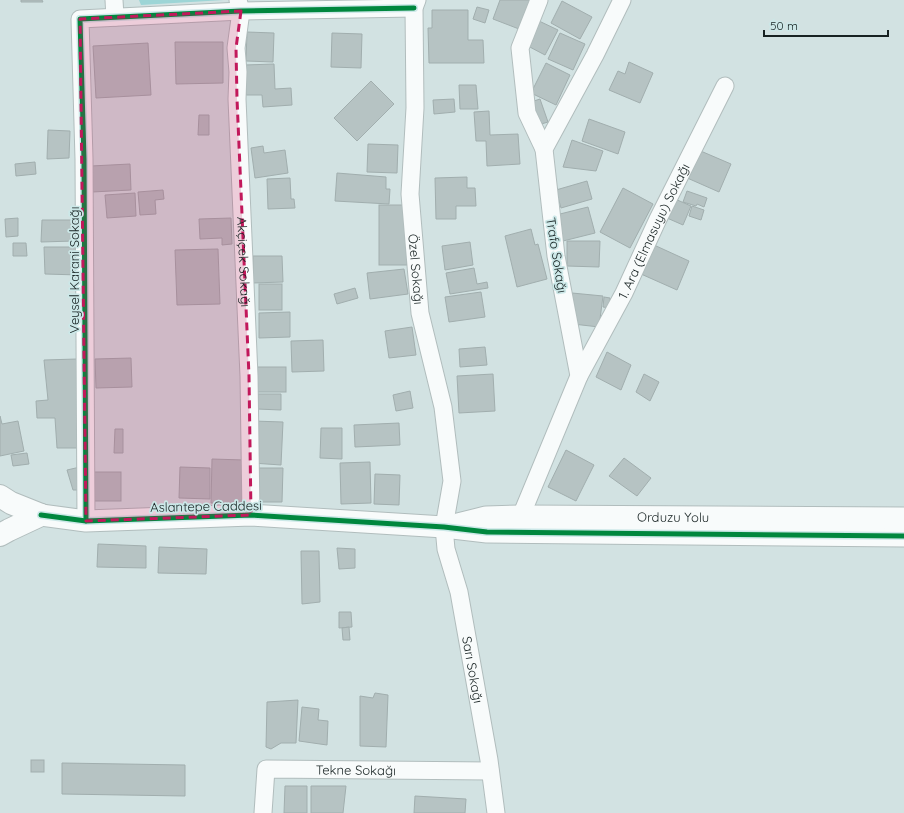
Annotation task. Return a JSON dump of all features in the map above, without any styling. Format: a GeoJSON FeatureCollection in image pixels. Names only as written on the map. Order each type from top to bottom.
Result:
{"type":"FeatureCollection","features":[{"type":"Feature","properties":{"kind":"main road"},"geometry":{"type":"LineString","coordinates":[[0,496],[11,503],[41,515]]}},
{"type":"Feature","properties":{"kind":"main road"},"geometry":{"type":"LineString","coordinates":[[0,514],[41,515]]}},
{"type":"Feature","properties":{"kind":"main road"},"geometry":{"type":"LineString","coordinates":[[0,535],[41,515]]}},
{"type":"Feature","properties":{"kind":"street"},"geometry":{"type":"LineString","coordinates":[[114,0],[114,17],[240,5],[415,4]]}},
{"type":"Feature","properties":{"kind":"street","name":"Trafo Sokağı"},"geometry":{"type":"LineString","coordinates":[[539,0],[520,48],[527,113],[544,149],[556,256],[579,376]]}},
{"type":"Feature","properties":{"kind":"street"},"geometry":{"type":"LineString","coordinates":[[544,149],[595,55],[622,0]]}},
{"type":"Feature","properties":{"kind":"street","name":"Özel Sokağı"},"geometry":{"type":"LineString","coordinates":[[415,4],[415,108],[410,194],[420,313],[443,407],[452,481],[444,527]]}},
{"type":"Feature","properties":{"kind":"street","name":"Akçiçek Sokağı"},"geometry":{"type":"LineString","coordinates":[[240,5],[236,48],[238,72],[236,99],[249,376],[251,515]]}},
{"type":"Feature","properties":{"kind":"street","name":"Veysel Karani Sokağı"},"geometry":{"type":"LineString","coordinates":[[86,521],[84,158],[80,19],[114,17]]}},
{"type":"Feature","properties":{"kind":"street","name":"1. Ara (Elmasuyu) Sokağı"},"geometry":{"type":"LineString","coordinates":[[579,376],[624,293],[658,219],[725,86]]}},
{"type":"Feature","properties":{"kind":"street"},"geometry":{"type":"LineString","coordinates":[[574,348],[588,360]]}},
{"type":"Feature","properties":{"kind":"street"},"geometry":{"type":"LineString","coordinates":[[521,516],[579,376]]}},
{"type":"Feature","properties":{"kind":"street","name":"Aslantepe Caddesi"},"geometry":{"type":"LineString","coordinates":[[41,515],[86,521],[251,515],[444,527]]}},
{"type":"Feature","properties":{"kind":"street","name":"Orduzu Yolu"},"geometry":{"type":"LineString","coordinates":[[444,527],[486,517],[521,516],[904,518]]}},
{"type":"Feature","properties":{"kind":"street"},"geometry":{"type":"LineString","coordinates":[[444,527],[487,532],[904,536]]}},
{"type":"Feature","properties":{"kind":"street","name":"Sarı Sokağı"},"geometry":{"type":"LineString","coordinates":[[444,527],[446,549],[459,592],[496,813]]}},
{"type":"Feature","properties":{"kind":"street","name":"Tekne Sokağı"},"geometry":{"type":"LineString","coordinates":[[262,813],[266,769],[490,771]]}},
{"type":"Feature","properties":{"kind":"highlighted area"},"geometry":{"type":"Polygon","coordinates":[[[241,11],[236,48],[237,99],[249,376],[251,515],[86,521],[80,19],[241,11]]]}},
{"type":"Feature","properties":{"kind":"shaded area"},"geometry":{"type":"Polygon","coordinates":[[[139,0],[224,0],[141,5],[139,0]]]}},
{"type":"Feature","properties":{"kind":"building"},"geometry":{"type":"Polygon","coordinates":[[[21,0],[42,0],[43,2],[21,2],[21,0]]]}},
{"type":"Feature","properties":{"kind":"building"},"geometry":{"type":"Polygon","coordinates":[[[500,0],[530,0],[519,29],[493,19],[500,0]]]}},
{"type":"Feature","properties":{"kind":"building"},"geometry":{"type":"Polygon","coordinates":[[[562,1],[592,17],[580,39],[551,23],[562,1]]]}},
{"type":"Feature","properties":{"kind":"building"},"geometry":{"type":"Polygon","coordinates":[[[477,7],[489,10],[485,23],[473,19],[477,7]]]}},
{"type":"Feature","properties":{"kind":"building"},"geometry":{"type":"Polygon","coordinates":[[[432,10],[468,10],[468,40],[483,40],[484,63],[429,63],[428,28],[432,28],[432,10]]]}},
{"type":"Feature","properties":{"kind":"building"},"geometry":{"type":"Polygon","coordinates":[[[539,21],[558,30],[545,55],[526,45],[539,21]]]}},
{"type":"Feature","properties":{"kind":"building"},"geometry":{"type":"Polygon","coordinates":[[[247,32],[274,33],[273,62],[246,61],[247,32]]]}},
{"type":"Feature","properties":{"kind":"building"},"geometry":{"type":"Polygon","coordinates":[[[332,33],[362,34],[361,68],[331,67],[332,33]]]}},
{"type":"Feature","properties":{"kind":"building"},"geometry":{"type":"Polygon","coordinates":[[[560,33],[585,44],[573,70],[548,59],[560,33]]]}},
{"type":"Feature","properties":{"kind":"building"},"geometry":{"type":"Polygon","coordinates":[[[175,42],[223,42],[223,83],[176,84],[175,42]]]}},
{"type":"Feature","properties":{"kind":"building"},"geometry":{"type":"Polygon","coordinates":[[[148,43],[151,95],[96,98],[93,46],[148,43]]]}},
{"type":"Feature","properties":{"kind":"building"},"geometry":{"type":"Polygon","coordinates":[[[629,62],[653,73],[640,103],[609,90],[618,71],[625,74],[629,62]]]}},
{"type":"Feature","properties":{"kind":"building"},"geometry":{"type":"Polygon","coordinates":[[[546,63],[570,75],[556,105],[531,93],[546,63]]]}},
{"type":"Feature","properties":{"kind":"building"},"geometry":{"type":"Polygon","coordinates":[[[274,64],[275,89],[291,88],[292,105],[263,107],[262,95],[246,95],[245,65],[274,64]]]}},
{"type":"Feature","properties":{"kind":"building"},"geometry":{"type":"Polygon","coordinates":[[[371,81],[394,104],[357,141],[334,118],[371,81]]]}},
{"type":"Feature","properties":{"kind":"building"},"geometry":{"type":"Polygon","coordinates":[[[459,85],[476,85],[478,109],[460,109],[459,85]]]}},
{"type":"Feature","properties":{"kind":"building"},"geometry":{"type":"Polygon","coordinates":[[[454,99],[455,112],[434,114],[433,100],[454,99]]]}},
{"type":"Feature","properties":{"kind":"building"},"geometry":{"type":"Polygon","coordinates":[[[540,99],[548,122],[538,125],[531,102],[540,99]]]}},
{"type":"Feature","properties":{"kind":"building"},"geometry":{"type":"Polygon","coordinates":[[[489,111],[490,135],[518,134],[520,164],[487,166],[486,141],[476,141],[474,112],[489,111]]]}},
{"type":"Feature","properties":{"kind":"building"},"geometry":{"type":"Polygon","coordinates":[[[199,115],[209,115],[209,135],[198,135],[199,115]]]}},
{"type":"Feature","properties":{"kind":"building"},"geometry":{"type":"Polygon","coordinates":[[[589,119],[625,132],[618,154],[582,141],[589,119]]]}},
{"type":"Feature","properties":{"kind":"building"},"geometry":{"type":"Polygon","coordinates":[[[48,130],[70,131],[69,158],[47,159],[48,130]]]}},
{"type":"Feature","properties":{"kind":"building"},"geometry":{"type":"Polygon","coordinates":[[[572,140],[603,151],[596,171],[563,167],[572,140]]]}},
{"type":"Feature","properties":{"kind":"building"},"geometry":{"type":"Polygon","coordinates":[[[368,144],[398,145],[397,173],[367,172],[368,144]]]}},
{"type":"Feature","properties":{"kind":"building"},"geometry":{"type":"Polygon","coordinates":[[[263,146],[264,153],[285,150],[288,173],[255,178],[251,148],[263,146]]]}},
{"type":"Feature","properties":{"kind":"building"},"geometry":{"type":"Polygon","coordinates":[[[696,149],[731,164],[719,192],[685,177],[696,149]]]}},
{"type":"Feature","properties":{"kind":"building"},"geometry":{"type":"Polygon","coordinates":[[[35,162],[36,174],[16,176],[15,164],[35,162]]]}},
{"type":"Feature","properties":{"kind":"building"},"geometry":{"type":"Polygon","coordinates":[[[130,164],[131,190],[92,192],[91,166],[130,164]]]}},
{"type":"Feature","properties":{"kind":"building"},"geometry":{"type":"Polygon","coordinates":[[[337,173],[386,177],[386,189],[390,189],[389,204],[335,201],[337,173]]]}},
{"type":"Feature","properties":{"kind":"building"},"geometry":{"type":"Polygon","coordinates":[[[467,177],[467,188],[475,188],[476,206],[456,206],[456,219],[436,219],[435,178],[467,177]]]}},
{"type":"Feature","properties":{"kind":"building"},"geometry":{"type":"Polygon","coordinates":[[[290,178],[291,199],[294,199],[295,208],[268,209],[267,179],[290,178]]]}},
{"type":"Feature","properties":{"kind":"building"},"geometry":{"type":"Polygon","coordinates":[[[587,181],[592,199],[561,208],[556,190],[587,181]]]}},
{"type":"Feature","properties":{"kind":"building"},"geometry":{"type":"Polygon","coordinates":[[[623,188],[653,204],[630,248],[600,232],[623,188]]]}},
{"type":"Feature","properties":{"kind":"building"},"geometry":{"type":"Polygon","coordinates":[[[163,190],[164,199],[155,200],[156,214],[140,215],[138,192],[163,190]]]}},
{"type":"Feature","properties":{"kind":"building"},"geometry":{"type":"Polygon","coordinates":[[[687,191],[707,198],[704,207],[697,204],[696,206],[683,202],[687,191]]]}},
{"type":"Feature","properties":{"kind":"building"},"geometry":{"type":"Polygon","coordinates":[[[135,193],[136,216],[107,218],[105,195],[135,193]]]}},
{"type":"Feature","properties":{"kind":"building"},"geometry":{"type":"Polygon","coordinates":[[[675,199],[691,206],[683,225],[667,218],[675,199]]]}},
{"type":"Feature","properties":{"kind":"building"},"geometry":{"type":"Polygon","coordinates":[[[379,205],[407,205],[407,265],[379,265],[379,205]]]}},
{"type":"Feature","properties":{"kind":"building"},"geometry":{"type":"Polygon","coordinates":[[[692,206],[704,210],[701,220],[689,216],[692,206]]]}},
{"type":"Feature","properties":{"kind":"building"},"geometry":{"type":"Polygon","coordinates":[[[588,207],[595,233],[563,241],[556,215],[588,207]]]}},
{"type":"Feature","properties":{"kind":"building"},"geometry":{"type":"Polygon","coordinates":[[[18,218],[18,236],[6,237],[5,219],[18,218]]]}},
{"type":"Feature","properties":{"kind":"building"},"geometry":{"type":"Polygon","coordinates":[[[231,218],[232,244],[222,245],[222,238],[200,239],[199,219],[231,218]]]}},
{"type":"Feature","properties":{"kind":"building"},"geometry":{"type":"Polygon","coordinates":[[[42,220],[73,220],[74,241],[41,242],[42,220]]]}},
{"type":"Feature","properties":{"kind":"building"},"geometry":{"type":"Polygon","coordinates":[[[531,229],[535,245],[538,244],[547,279],[517,287],[505,236],[531,229]]]}},
{"type":"Feature","properties":{"kind":"building"},"geometry":{"type":"Polygon","coordinates":[[[567,241],[600,241],[599,267],[567,266],[567,241]]]}},
{"type":"Feature","properties":{"kind":"building"},"geometry":{"type":"Polygon","coordinates":[[[470,242],[473,265],[445,270],[442,246],[470,242]]]}},
{"type":"Feature","properties":{"kind":"building"},"geometry":{"type":"Polygon","coordinates":[[[13,243],[26,243],[27,256],[13,256],[13,243]]]}},
{"type":"Feature","properties":{"kind":"building"},"geometry":{"type":"Polygon","coordinates":[[[654,245],[689,261],[677,290],[641,274],[654,245]]]}},
{"type":"Feature","properties":{"kind":"building"},"geometry":{"type":"Polygon","coordinates":[[[44,247],[78,247],[79,275],[45,274],[44,247]]]}},
{"type":"Feature","properties":{"kind":"building"},"geometry":{"type":"Polygon","coordinates":[[[218,249],[220,304],[177,305],[175,250],[218,249]]]}},
{"type":"Feature","properties":{"kind":"building"},"geometry":{"type":"Polygon","coordinates":[[[253,256],[282,256],[283,282],[253,283],[253,256]]]}},
{"type":"Feature","properties":{"kind":"building"},"geometry":{"type":"Polygon","coordinates":[[[474,268],[477,284],[487,282],[488,288],[450,294],[446,273],[474,268]]]}},
{"type":"Feature","properties":{"kind":"building"},"geometry":{"type":"Polygon","coordinates":[[[404,269],[408,294],[370,299],[367,273],[404,269]]]}},
{"type":"Feature","properties":{"kind":"building"},"geometry":{"type":"Polygon","coordinates":[[[259,284],[282,284],[282,310],[259,310],[259,284]]]}},
{"type":"Feature","properties":{"kind":"building"},"geometry":{"type":"Polygon","coordinates":[[[355,288],[358,298],[337,304],[334,294],[355,288]]]}},
{"type":"Feature","properties":{"kind":"building"},"geometry":{"type":"Polygon","coordinates":[[[481,292],[485,317],[449,322],[445,297],[481,292]]]}},
{"type":"Feature","properties":{"kind":"building"},"geometry":{"type":"Polygon","coordinates":[[[572,293],[603,296],[599,327],[573,324],[572,293]]]}},
{"type":"Feature","properties":{"kind":"building"},"geometry":{"type":"Polygon","coordinates":[[[604,297],[610,298],[610,308],[603,307],[604,297]]]}},
{"type":"Feature","properties":{"kind":"building"},"geometry":{"type":"Polygon","coordinates":[[[290,312],[290,337],[259,338],[259,313],[290,312]]]}},
{"type":"Feature","properties":{"kind":"building"},"geometry":{"type":"Polygon","coordinates":[[[412,327],[416,355],[389,358],[385,331],[412,327]]]}},
{"type":"Feature","properties":{"kind":"building"},"geometry":{"type":"Polygon","coordinates":[[[323,340],[324,371],[292,372],[291,341],[323,340]]]}},
{"type":"Feature","properties":{"kind":"building"},"geometry":{"type":"Polygon","coordinates":[[[485,347],[487,365],[460,367],[459,349],[485,347]]]}},
{"type":"Feature","properties":{"kind":"building"},"geometry":{"type":"Polygon","coordinates":[[[607,352],[631,365],[621,390],[596,377],[607,352]]]}},
{"type":"Feature","properties":{"kind":"building"},"geometry":{"type":"Polygon","coordinates":[[[131,358],[132,387],[96,388],[95,359],[131,358]]]}},
{"type":"Feature","properties":{"kind":"building"},"geometry":{"type":"Polygon","coordinates":[[[77,359],[82,448],[57,448],[55,418],[37,418],[36,401],[48,400],[44,360],[77,359]]]}},
{"type":"Feature","properties":{"kind":"building"},"geometry":{"type":"Polygon","coordinates":[[[257,367],[286,367],[286,392],[257,392],[257,367]]]}},
{"type":"Feature","properties":{"kind":"building"},"geometry":{"type":"Polygon","coordinates":[[[493,374],[495,411],[459,413],[457,376],[493,374]]]}},
{"type":"Feature","properties":{"kind":"building"},"geometry":{"type":"Polygon","coordinates":[[[644,374],[659,382],[650,401],[636,392],[644,374]]]}},
{"type":"Feature","properties":{"kind":"building"},"geometry":{"type":"Polygon","coordinates":[[[410,391],[413,408],[396,411],[393,395],[410,391]]]}},
{"type":"Feature","properties":{"kind":"building"},"geometry":{"type":"Polygon","coordinates":[[[258,394],[281,394],[281,410],[257,409],[258,394]]]}},
{"type":"Feature","properties":{"kind":"building"},"geometry":{"type":"Polygon","coordinates":[[[0,416],[2,424],[18,421],[24,451],[0,456],[0,416]]]}},
{"type":"Feature","properties":{"kind":"building"},"geometry":{"type":"Polygon","coordinates":[[[253,421],[283,422],[281,465],[252,463],[253,421]]]}},
{"type":"Feature","properties":{"kind":"building"},"geometry":{"type":"Polygon","coordinates":[[[399,423],[400,445],[355,447],[354,425],[399,423]]]}},
{"type":"Feature","properties":{"kind":"building"},"geometry":{"type":"Polygon","coordinates":[[[321,428],[342,428],[342,459],[320,458],[321,428]]]}},
{"type":"Feature","properties":{"kind":"building"},"geometry":{"type":"Polygon","coordinates":[[[115,429],[123,429],[123,453],[114,453],[115,429]]]}},
{"type":"Feature","properties":{"kind":"building"},"geometry":{"type":"Polygon","coordinates":[[[566,450],[594,465],[576,501],[548,487],[566,450]]]}},
{"type":"Feature","properties":{"kind":"building"},"geometry":{"type":"Polygon","coordinates":[[[27,453],[29,464],[13,466],[11,455],[27,453]]]}},
{"type":"Feature","properties":{"kind":"building"},"geometry":{"type":"Polygon","coordinates":[[[624,458],[651,478],[637,496],[609,476],[624,458]]]}},
{"type":"Feature","properties":{"kind":"building"},"geometry":{"type":"Polygon","coordinates":[[[212,459],[244,460],[243,504],[211,503],[212,459]]]}},
{"type":"Feature","properties":{"kind":"building"},"geometry":{"type":"Polygon","coordinates":[[[370,462],[371,503],[341,504],[340,463],[370,462]]]}},
{"type":"Feature","properties":{"kind":"building"},"geometry":{"type":"Polygon","coordinates":[[[80,467],[80,490],[73,490],[67,470],[80,467]]]}},
{"type":"Feature","properties":{"kind":"building"},"geometry":{"type":"Polygon","coordinates":[[[180,467],[210,468],[210,499],[179,498],[180,467]]]}},
{"type":"Feature","properties":{"kind":"building"},"geometry":{"type":"Polygon","coordinates":[[[259,468],[283,468],[282,502],[259,502],[259,468]]]}},
{"type":"Feature","properties":{"kind":"building"},"geometry":{"type":"Polygon","coordinates":[[[91,472],[121,472],[121,501],[91,501],[91,472]]]}},
{"type":"Feature","properties":{"kind":"building"},"geometry":{"type":"Polygon","coordinates":[[[375,474],[400,475],[399,505],[374,504],[375,474]]]}},
{"type":"Feature","properties":{"kind":"building"},"geometry":{"type":"Polygon","coordinates":[[[98,544],[146,546],[146,568],[97,567],[98,544]]]}},
{"type":"Feature","properties":{"kind":"building"},"geometry":{"type":"Polygon","coordinates":[[[159,547],[207,549],[206,574],[158,573],[159,547]]]}},
{"type":"Feature","properties":{"kind":"building"},"geometry":{"type":"Polygon","coordinates":[[[337,548],[355,549],[355,568],[339,569],[337,548]]]}},
{"type":"Feature","properties":{"kind":"building"},"geometry":{"type":"Polygon","coordinates":[[[301,551],[319,551],[320,602],[302,604],[301,551]]]}},
{"type":"Feature","properties":{"kind":"building"},"geometry":{"type":"Polygon","coordinates":[[[339,612],[351,612],[352,627],[339,628],[339,612]]]}},
{"type":"Feature","properties":{"kind":"building"},"geometry":{"type":"Polygon","coordinates":[[[349,627],[350,640],[343,640],[342,628],[349,627]]]}},
{"type":"Feature","properties":{"kind":"building"},"geometry":{"type":"Polygon","coordinates":[[[375,693],[388,695],[386,747],[360,746],[360,696],[373,698],[375,693]]]}},
{"type":"Feature","properties":{"kind":"building"},"geometry":{"type":"Polygon","coordinates":[[[298,700],[296,743],[281,743],[271,749],[266,747],[267,702],[298,700]]]}},
{"type":"Feature","properties":{"kind":"building"},"geometry":{"type":"Polygon","coordinates":[[[302,707],[319,709],[318,720],[328,721],[327,745],[299,741],[302,707]]]}},
{"type":"Feature","properties":{"kind":"building"},"geometry":{"type":"Polygon","coordinates":[[[31,760],[44,760],[44,772],[31,772],[31,760]]]}},
{"type":"Feature","properties":{"kind":"building"},"geometry":{"type":"Polygon","coordinates":[[[62,763],[185,765],[185,796],[62,794],[62,763]]]}},
{"type":"Feature","properties":{"kind":"building"},"geometry":{"type":"Polygon","coordinates":[[[285,786],[307,786],[307,813],[284,813],[285,786]]]}},
{"type":"Feature","properties":{"kind":"building"},"geometry":{"type":"Polygon","coordinates":[[[311,786],[346,786],[343,813],[311,813],[311,786]]]}},
{"type":"Feature","properties":{"kind":"building"},"geometry":{"type":"Polygon","coordinates":[[[415,796],[466,799],[465,813],[414,813],[415,796]]]}},
{"type":"Feature","properties":{"kind":"cycle path"},"geometry":{"type":"LineString","coordinates":[[86,521],[84,159],[80,19],[241,11],[414,8]]}},
{"type":"Feature","properties":{"kind":"cycle path"},"geometry":{"type":"LineString","coordinates":[[41,515],[86,521],[251,515],[444,527],[487,532],[904,536]]}}]}
